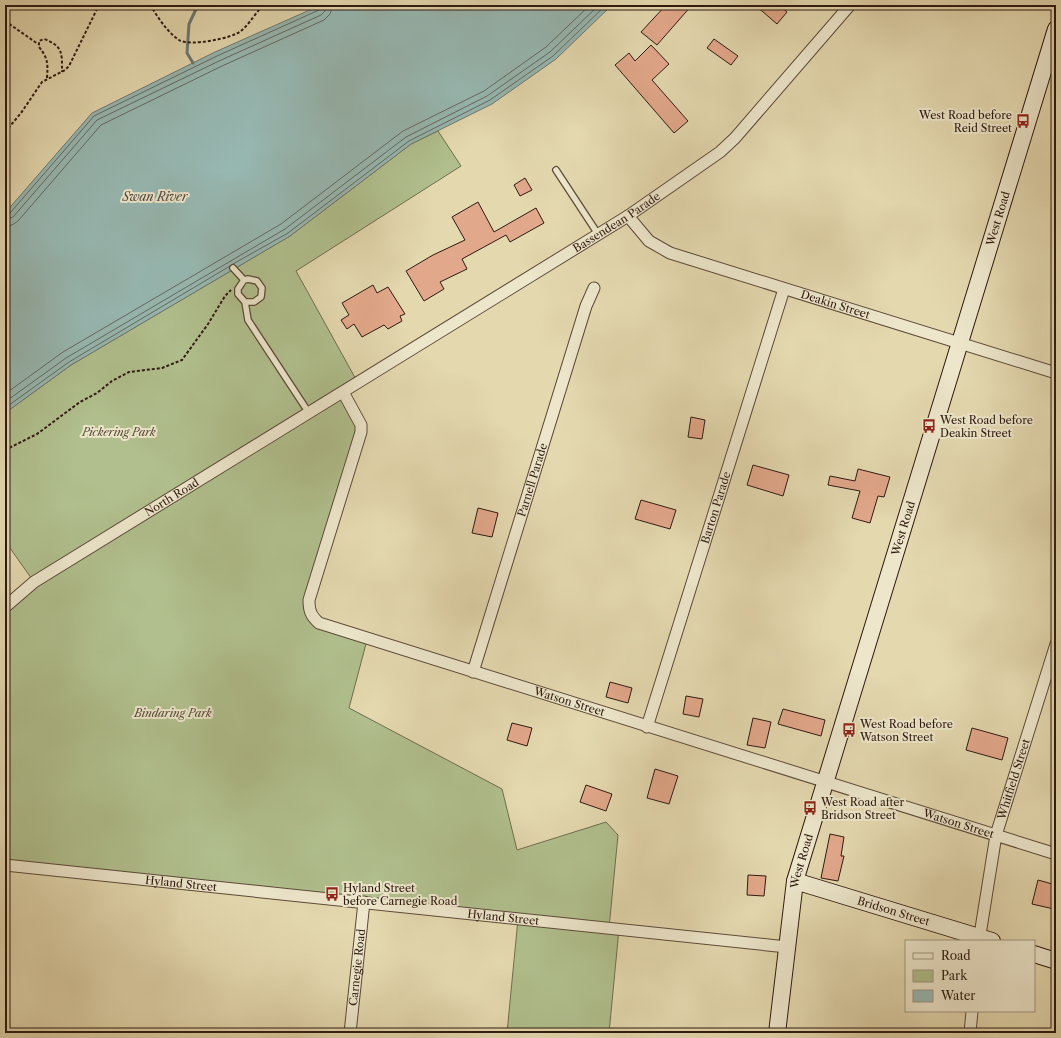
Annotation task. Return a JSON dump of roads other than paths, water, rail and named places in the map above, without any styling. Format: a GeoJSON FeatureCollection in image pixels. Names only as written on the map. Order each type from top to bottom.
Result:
{"type":"FeatureCollection","features":[{"type":"Feature","properties":{"kind":"street","name":"Bassendean Parade"},"geometry":{"type":"LineString","coordinates":[[343,392],[628,216],[706,164],[725,148],[850,5]]}},
{"type":"Feature","properties":{"kind":"street","name":"West Road"},"geometry":{"type":"LineString","coordinates":[[777,1033],[795,881],[1056,29]]}},
{"type":"Feature","properties":{"kind":"street","name":"Deakin Street"},"geometry":{"type":"LineString","coordinates":[[628,216],[649,241],[670,253],[1056,373]]}},
{"type":"Feature","properties":{"kind":"street","name":"Parnell Parade"},"geometry":{"type":"LineString","coordinates":[[473,672],[586,306],[594,288]]}},
{"type":"Feature","properties":{"kind":"street","name":"Barton Parade"},"geometry":{"type":"LineString","coordinates":[[647,727],[784,289]]}},
{"type":"Feature","properties":{"kind":"street","name":"North Road"},"geometry":{"type":"LineString","coordinates":[[5,607],[34,582],[343,392]]}},
{"type":"Feature","properties":{"kind":"street","name":"Watson Street"},"geometry":{"type":"LineString","coordinates":[[343,392],[361,425],[361,432],[309,600],[309,610],[318,624],[1056,854]]}},
{"type":"Feature","properties":{"kind":"street","name":"Whitfield Street"},"geometry":{"type":"LineString","coordinates":[[984,940],[996,835],[1056,644]]}},
{"type":"Feature","properties":{"kind":"street","name":"Hyland Street"},"geometry":{"type":"LineString","coordinates":[[5,865],[787,947]]}},
{"type":"Feature","properties":{"kind":"street","name":"Bridson Street"},"geometry":{"type":"LineString","coordinates":[[795,881],[984,940]]}},
{"type":"Feature","properties":{"kind":"street","name":"Carnegie Road"},"geometry":{"type":"LineString","coordinates":[[350,1033],[364,902]]}},
{"type":"Feature","properties":{"kind":"street"},"geometry":{"type":"LineString","coordinates":[[1035,954],[1056,961]]}},
{"type":"Feature","properties":{"kind":"street"},"geometry":{"type":"LineString","coordinates":[[970,1033],[972,1012]]}},
{"type":"Feature","properties":{"kind":"lane"},"geometry":{"type":"LineString","coordinates":[[556,170],[598,234]]}},
{"type":"Feature","properties":{"kind":"lane"},"geometry":{"type":"LineString","coordinates":[[233,268],[242,282]]}},
{"type":"Feature","properties":{"kind":"lane"},"geometry":{"type":"LineString","coordinates":[[242,282],[253,279],[260,284],[262,288],[261,297],[258,300],[254,302],[245,302]]}},
{"type":"Feature","properties":{"kind":"lane"},"geometry":{"type":"LineString","coordinates":[[242,282],[238,294],[245,302],[248,320],[309,412]]}},
{"type":"Feature","properties":{"kind":"water","name":"Swan River"},"geometry":{"type":"Polygon","coordinates":[[[321,5],[612,5],[556,59],[492,104],[411,144],[290,236],[71,365],[5,413],[5,213],[92,113],[215,52],[321,5]]]}},
{"type":"Feature","properties":{"kind":"waterway"},"geometry":{"type":"LineString","coordinates":[[193,63],[187,53],[189,24],[198,5]]}},
{"type":"Feature","properties":{"kind":"place","name":"West Road before Reid Street"},"geometry":{"type":"Point","coordinates":[1023,121]}},
{"type":"Feature","properties":{"kind":"place","name":"West Road before Deakin Street"},"geometry":{"type":"Point","coordinates":[929,426]}},
{"type":"Feature","properties":{"kind":"place","name":"West Road before Watson Street"},"geometry":{"type":"Point","coordinates":[849,730]}},
{"type":"Feature","properties":{"kind":"place","name":"West Road after Bridson Street"},"geometry":{"type":"Point","coordinates":[810,808]}},
{"type":"Feature","properties":{"kind":"place","name":"Hyland Street before Carnegie Road"},"geometry":{"type":"Point","coordinates":[332,894]}},
{"type":"Feature","properties":{"kind":"park label","name":"Pickering Park"},"geometry":{"type":"Point","coordinates":[119,432]}},
{"type":"Feature","properties":{"kind":"park label","name":"Bindaring Park"},"geometry":{"type":"Point","coordinates":[173,713]}}]}
